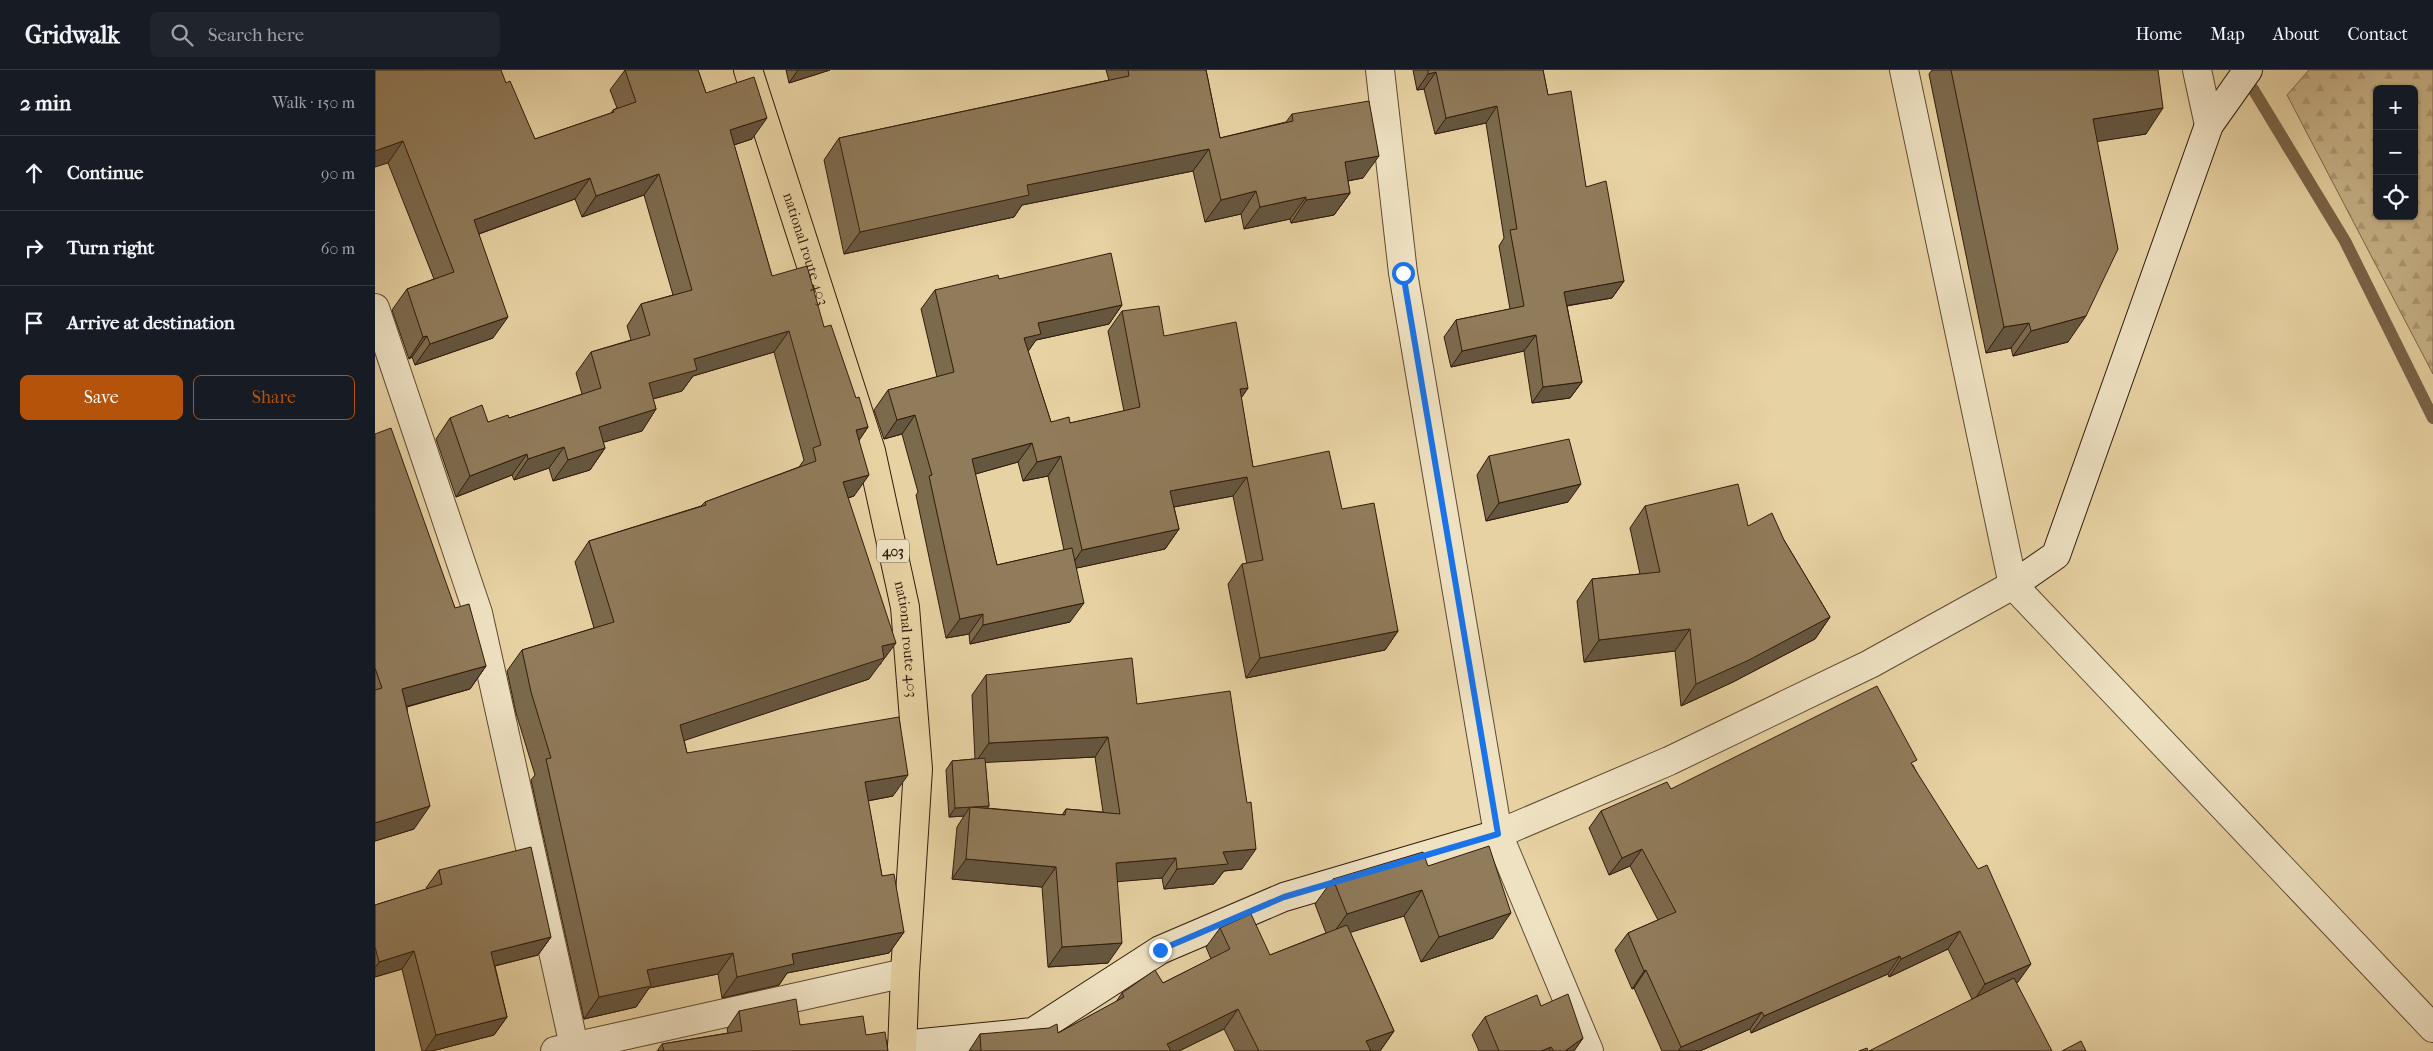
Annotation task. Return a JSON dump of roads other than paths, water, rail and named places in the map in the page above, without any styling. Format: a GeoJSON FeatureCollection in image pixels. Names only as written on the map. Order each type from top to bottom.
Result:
{"type":"FeatureCollection","features":[{"type":"Feature","properties":{"kind":"highway","name":"national route 403"},"geometry":{"type":"LineString","coordinates":[[748,70],[871,451],[905,607],[918,768],[902,1048]]}},
{"type":"Feature","properties":{"kind":"street"},"geometry":{"type":"LineString","coordinates":[[1380,70],[1403,273],[1498,834],[1589,1051]]}},
{"type":"Feature","properties":{"kind":"street"},"geometry":{"type":"LineString","coordinates":[[1905,70],[2013,585],[2433,1028]]}},
{"type":"Feature","properties":{"kind":"street"},"geometry":{"type":"LineString","coordinates":[[2197,70],[2209,125]]}},
{"type":"Feature","properties":{"kind":"street"},"geometry":{"type":"LineString","coordinates":[[902,1048],[1033,1032],[1160,950],[1275,900],[1498,834],[1669,761],[1844,676],[2013,585],[2057,555],[2209,125],[2247,70]]}},
{"type":"Feature","properties":{"kind":"street"},"geometry":{"type":"LineString","coordinates":[[375,308],[478,613],[565,1048],[905,973]]}},
{"type":"Feature","properties":{"kind":"waterway"},"geometry":{"type":"LineString","coordinates":[[2253,89],[2345,241],[2433,418]]}}]}
